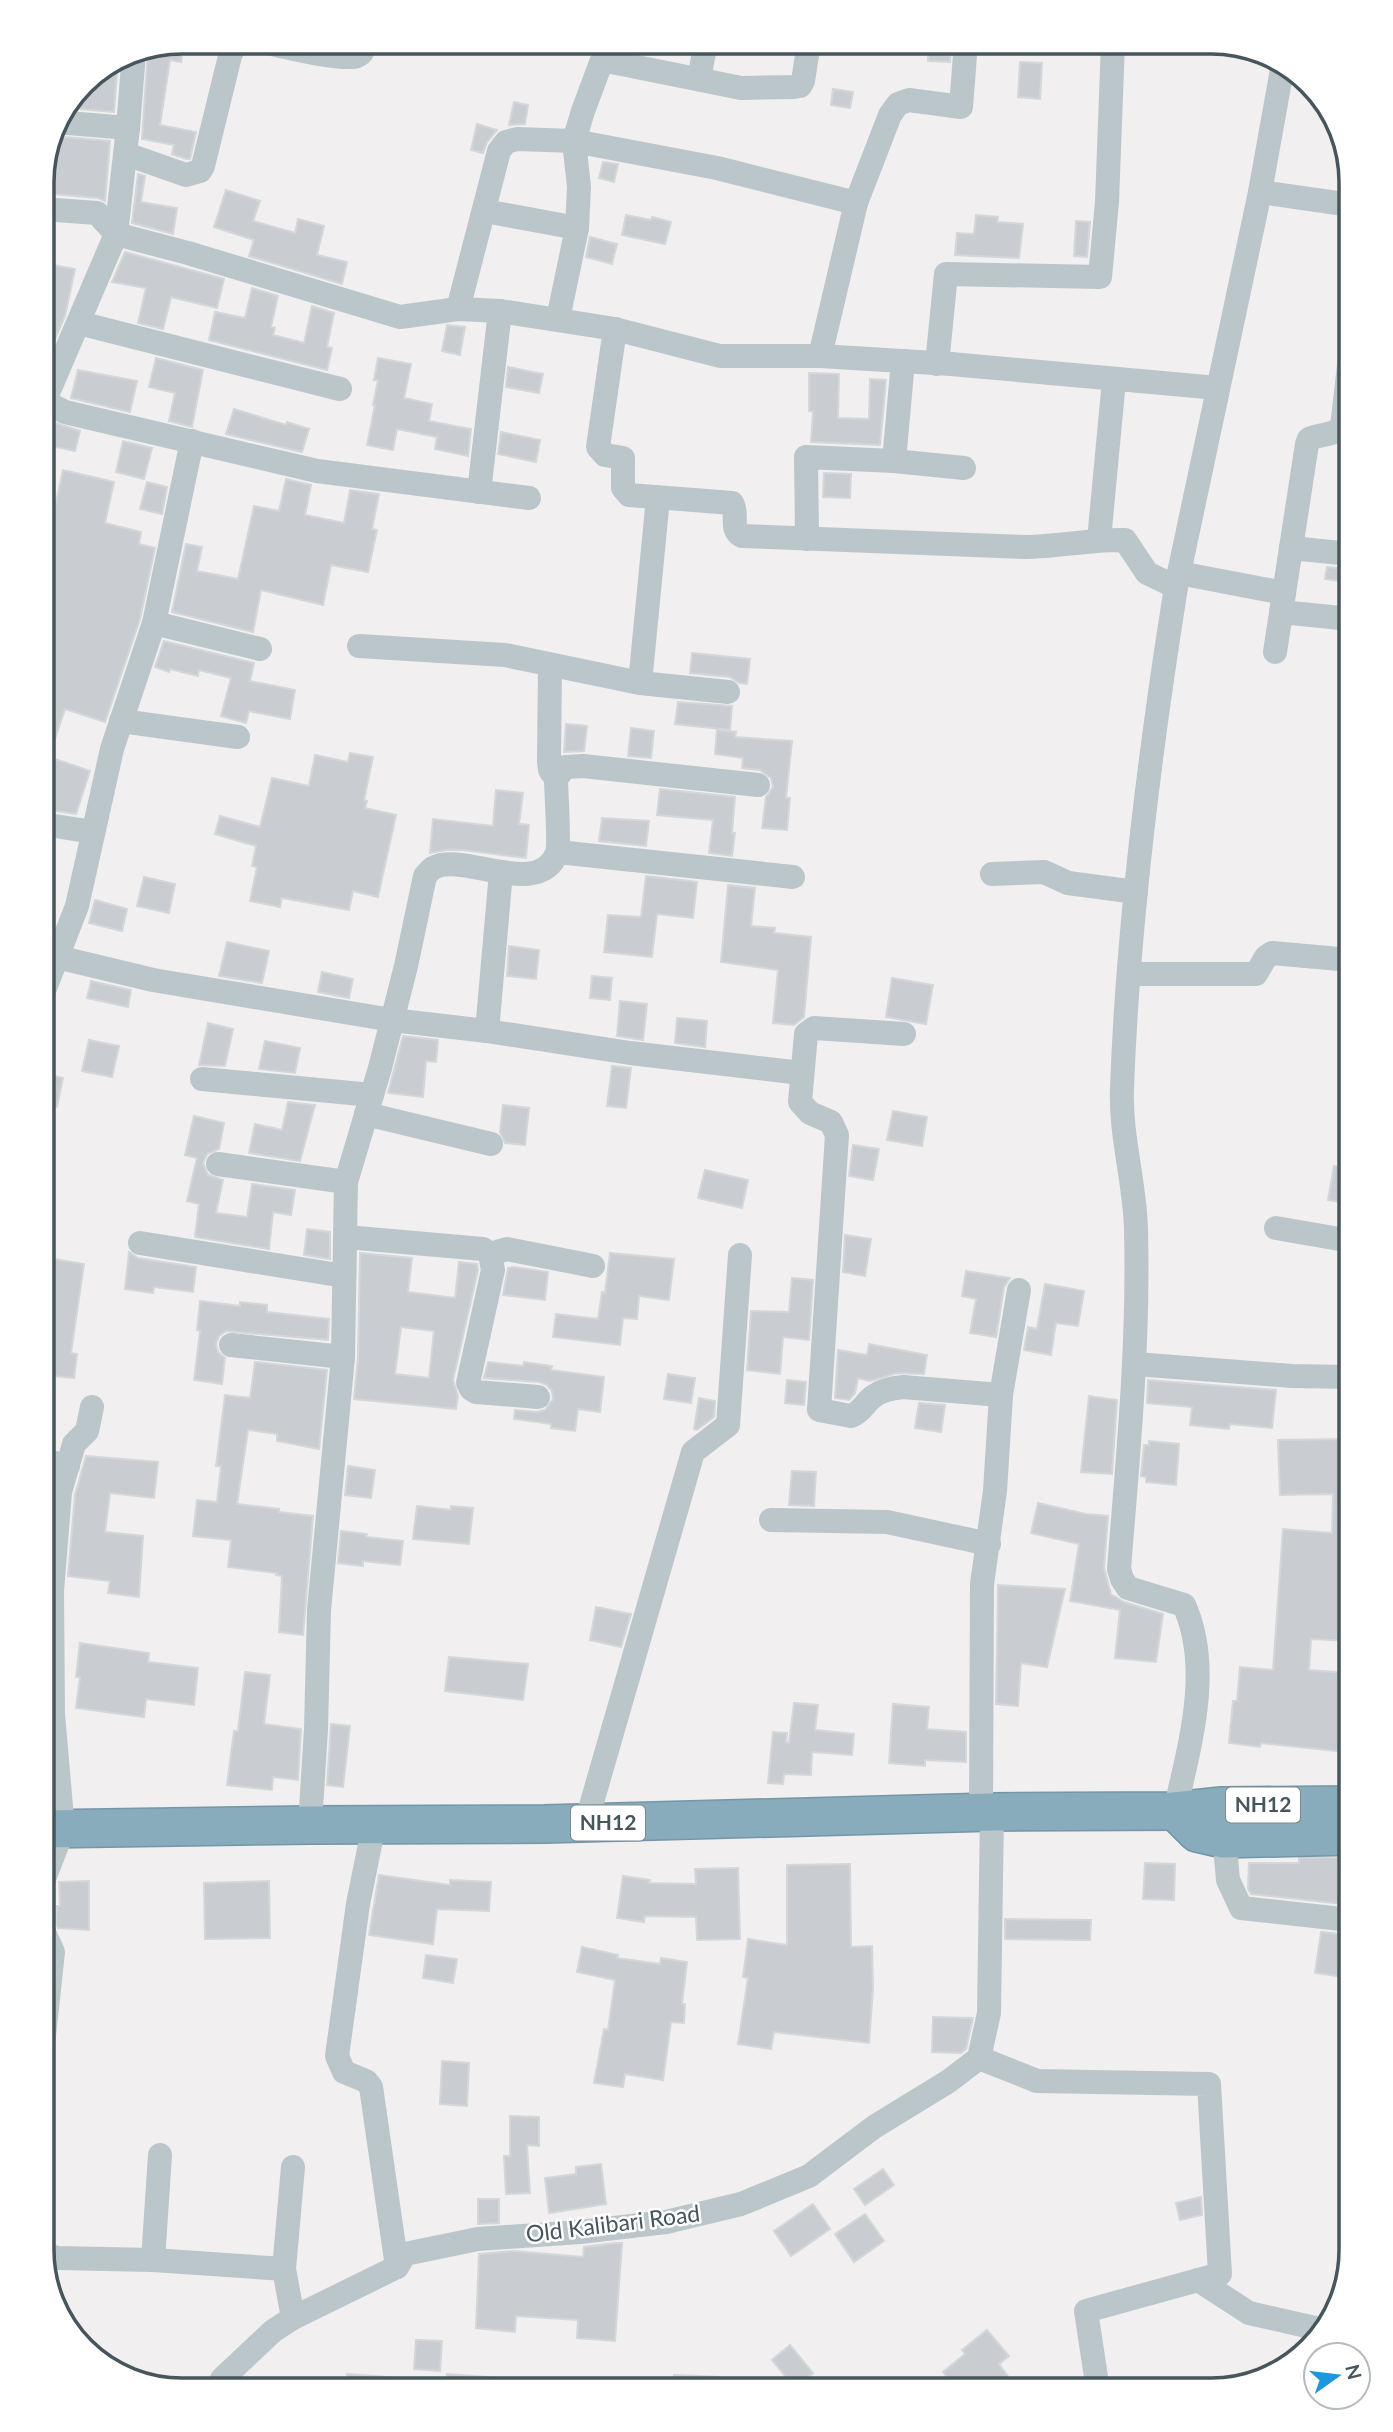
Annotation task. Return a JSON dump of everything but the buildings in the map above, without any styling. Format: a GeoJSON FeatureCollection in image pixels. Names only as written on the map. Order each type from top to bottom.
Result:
{"type":"FeatureCollection","features":[{"type":"Feature","properties":{"kind":"highway","name":"NH12"},"geometry":{"type":"LineString","coordinates":[[1223,1822],[1339,1807]]}},
{"type":"Feature","properties":{"kind":"highway","name":"NH12"},"geometry":{"type":"LineString","coordinates":[[54,1830],[586,1823],[986,1812],[1175,1811]]}},
{"type":"Feature","properties":{"kind":"highway"},"geometry":{"type":"LineString","coordinates":[[1175,1811],[1197,1833],[1223,1822],[1339,1835]]}},
{"type":"Feature","properties":{"kind":"street"},"geometry":{"type":"LineString","coordinates":[[126,154],[186,175],[200,171],[231,55]]}},
{"type":"Feature","properties":{"kind":"street"},"geometry":{"type":"LineString","coordinates":[[330,55],[346,58],[356,55]]}},
{"type":"Feature","properties":{"kind":"street"},"geometry":{"type":"LineString","coordinates":[[699,79],[704,55]]}},
{"type":"Feature","properties":{"kind":"street"},"geometry":{"type":"LineString","coordinates":[[558,319],[577,228],[579,187],[574,142],[599,63],[602,60],[741,88],[800,86],[807,55]]}},
{"type":"Feature","properties":{"kind":"street"},"geometry":{"type":"LineString","coordinates":[[820,356],[856,203],[890,115],[898,104],[909,100],[961,107],[965,55]]}},
{"type":"Feature","properties":{"kind":"street"},"geometry":{"type":"LineString","coordinates":[[937,363],[946,274],[1100,278],[1107,202],[1113,55]]}},
{"type":"Feature","properties":{"kind":"street"},"geometry":{"type":"LineString","coordinates":[[55,378],[116,234],[133,64]]}},
{"type":"Feature","properties":{"kind":"street"},"geometry":{"type":"LineString","coordinates":[[1175,1811],[1196,1716],[1198,1689],[1196,1654],[1189,1615],[1184,1605],[1128,1588],[1119,1569],[1135,1364],[1136,1228],[1122,1103],[1136,892],[1177,580],[1260,192],[1281,75]]}},
{"type":"Feature","properties":{"kind":"street"},"geometry":{"type":"LineString","coordinates":[[68,123],[128,128]]}},
{"type":"Feature","properties":{"kind":"street"},"geometry":{"type":"LineString","coordinates":[[458,309],[499,151],[506,142],[517,139],[574,142],[717,168],[856,203]]}},
{"type":"Feature","properties":{"kind":"street"},"geometry":{"type":"LineString","coordinates":[[1260,192],[1339,203]]}},
{"type":"Feature","properties":{"kind":"street"},"geometry":{"type":"LineString","coordinates":[[55,210],[97,213],[116,234],[400,317],[458,309],[500,311],[615,329],[720,356],[820,356],[937,363],[1218,388]]}},
{"type":"Feature","properties":{"kind":"street"},"geometry":{"type":"LineString","coordinates":[[485,211],[577,228]]}},
{"type":"Feature","properties":{"kind":"street"},"geometry":{"type":"LineString","coordinates":[[479,492],[500,311]]}},
{"type":"Feature","properties":{"kind":"street"},"geometry":{"type":"LineString","coordinates":[[79,323],[340,389]]}},
{"type":"Feature","properties":{"kind":"street"},"geometry":{"type":"LineString","coordinates":[[615,329],[598,447],[605,455],[623,458],[623,488],[629,495],[732,503],[736,510],[735,529],[737,534],[742,536],[1034,547],[1125,540],[1147,573],[1339,616]]}},
{"type":"Feature","properties":{"kind":"street"},"geometry":{"type":"LineString","coordinates":[[894,461],[903,361]]}},
{"type":"Feature","properties":{"kind":"street"},"geometry":{"type":"LineString","coordinates":[[1098,540],[1114,380]]}},
{"type":"Feature","properties":{"kind":"street"},"geometry":{"type":"LineString","coordinates":[[55,409],[317,471],[529,498]]}},
{"type":"Feature","properties":{"kind":"street"},"geometry":{"type":"LineString","coordinates":[[1275,652],[1307,444],[1314,436],[1339,429]]}},
{"type":"Feature","properties":{"kind":"street"},"geometry":{"type":"LineString","coordinates":[[55,963],[77,905],[121,721],[154,623],[192,441]]}},
{"type":"Feature","properties":{"kind":"street"},"geometry":{"type":"LineString","coordinates":[[807,539],[806,457],[894,461],[964,468]]}},
{"type":"Feature","properties":{"kind":"street"},"geometry":{"type":"LineString","coordinates":[[640,683],[658,498]]}},
{"type":"Feature","properties":{"kind":"street"},"geometry":{"type":"LineString","coordinates":[[1291,548],[1339,553]]}},
{"type":"Feature","properties":{"kind":"street"},"geometry":{"type":"LineString","coordinates":[[154,623],[260,649]]}},
{"type":"Feature","properties":{"kind":"street"},"geometry":{"type":"LineString","coordinates":[[359,646],[505,654],[640,683],[728,692]]}},
{"type":"Feature","properties":{"kind":"street"},"geometry":{"type":"LineString","coordinates":[[310,1825],[319,1610],[343,1357],[346,1182],[392,1020],[425,876],[433,868],[444,865],[500,872],[545,871],[558,852],[556,778],[550,770],[549,761],[551,666]]}},
{"type":"Feature","properties":{"kind":"street"},"geometry":{"type":"LineString","coordinates":[[121,721],[238,737]]}},
{"type":"Feature","properties":{"kind":"street"},"geometry":{"type":"LineString","coordinates":[[556,778],[566,767],[575,765],[758,785]]}},
{"type":"Feature","properties":{"kind":"street"},"geometry":{"type":"LineString","coordinates":[[55,826],[93,832]]}},
{"type":"Feature","properties":{"kind":"street"},"geometry":{"type":"LineString","coordinates":[[558,852],[793,877]]}},
{"type":"Feature","properties":{"kind":"street"},"geometry":{"type":"LineString","coordinates":[[487,1031],[500,872]]}},
{"type":"Feature","properties":{"kind":"street"},"geometry":{"type":"LineString","coordinates":[[992,874],[1044,872],[1068,883],[1136,892]]}},
{"type":"Feature","properties":{"kind":"street"},"geometry":{"type":"LineString","coordinates":[[1130,974],[1250,975],[1259,971],[1266,957],[1272,953],[1339,959]]}},
{"type":"Feature","properties":{"kind":"street"},"geometry":{"type":"LineString","coordinates":[[57,957],[153,980],[392,1020],[487,1031],[565,1045],[801,1073]]}},
{"type":"Feature","properties":{"kind":"street"},"geometry":{"type":"LineString","coordinates":[[904,1034],[814,1028],[806,1034],[800,1102],[810,1113],[831,1122],[837,1135],[819,1409],[857,1415],[874,1395],[903,1387],[1001,1395]]}},
{"type":"Feature","properties":{"kind":"street"},"geometry":{"type":"LineString","coordinates":[[202,1079],[369,1105],[491,1144]]}},
{"type":"Feature","properties":{"kind":"street"},"geometry":{"type":"LineString","coordinates":[[218,1164],[346,1182]]}},
{"type":"Feature","properties":{"kind":"street"},"geometry":{"type":"LineString","coordinates":[[1276,1228],[1339,1239]]}},
{"type":"Feature","properties":{"kind":"street"},"geometry":{"type":"LineString","coordinates":[[346,1237],[483,1250],[490,1254],[507,1250],[593,1266]]}},
{"type":"Feature","properties":{"kind":"street"},"geometry":{"type":"LineString","coordinates":[[140,1243],[344,1276]]}},
{"type":"Feature","properties":{"kind":"street"},"geometry":{"type":"LineString","coordinates":[[490,1254],[493,1270],[468,1383],[476,1392],[538,1397]]}},
{"type":"Feature","properties":{"kind":"street"},"geometry":{"type":"LineString","coordinates":[[586,1823],[693,1452],[728,1425],[740,1255]]}},
{"type":"Feature","properties":{"kind":"street"},"geometry":{"type":"LineString","coordinates":[[1019,1290],[1001,1395],[995,1491],[982,1584],[989,2013],[979,2058],[1037,2081],[1209,2084],[1220,2274],[1086,2311],[1096,2378]]}},
{"type":"Feature","properties":{"kind":"street"},"geometry":{"type":"LineString","coordinates":[[230,1345],[343,1357]]}},
{"type":"Feature","properties":{"kind":"street"},"geometry":{"type":"LineString","coordinates":[[1135,1364],[1339,1377]]}},
{"type":"Feature","properties":{"kind":"street"},"geometry":{"type":"LineString","coordinates":[[54,1562],[60,1492],[74,1444],[87,1431],[92,1407]]}},
{"type":"Feature","properties":{"kind":"street"},"geometry":{"type":"LineString","coordinates":[[54,1463],[68,1466]]}},
{"type":"Feature","properties":{"kind":"street"},"geometry":{"type":"LineString","coordinates":[[771,1520],[887,1522],[989,1544]]}},
{"type":"Feature","properties":{"kind":"street"},"geometry":{"type":"LineString","coordinates":[[1223,1822],[1228,1880],[1241,1908],[1339,1919]]}},
{"type":"Feature","properties":{"kind":"street"},"geometry":{"type":"LineString","coordinates":[[374,1825],[358,1904],[337,2056],[344,2072],[366,2081],[371,2087],[397,2267]]}},
{"type":"Feature","properties":{"kind":"street","name":"Old Kalibari Road"},"geometry":{"type":"LineString","coordinates":[[224,2377],[273,2331],[293,2318],[397,2267],[405,2254],[478,2239],[580,2232],[666,2222],[741,2204],[810,2176],[874,2127],[948,2081],[979,2058]]}},
{"type":"Feature","properties":{"kind":"street"},"geometry":{"type":"LineString","coordinates":[[153,2260],[160,2155]]}},
{"type":"Feature","properties":{"kind":"street"},"geometry":{"type":"LineString","coordinates":[[293,2167],[284,2269],[293,2318]]}},
{"type":"Feature","properties":{"kind":"street"},"geometry":{"type":"LineString","coordinates":[[54,2257],[153,2260],[284,2269]]}},
{"type":"Feature","properties":{"kind":"street"},"geometry":{"type":"LineString","coordinates":[[1198,2280],[1249,2313],[1312,2327]]}}]}
